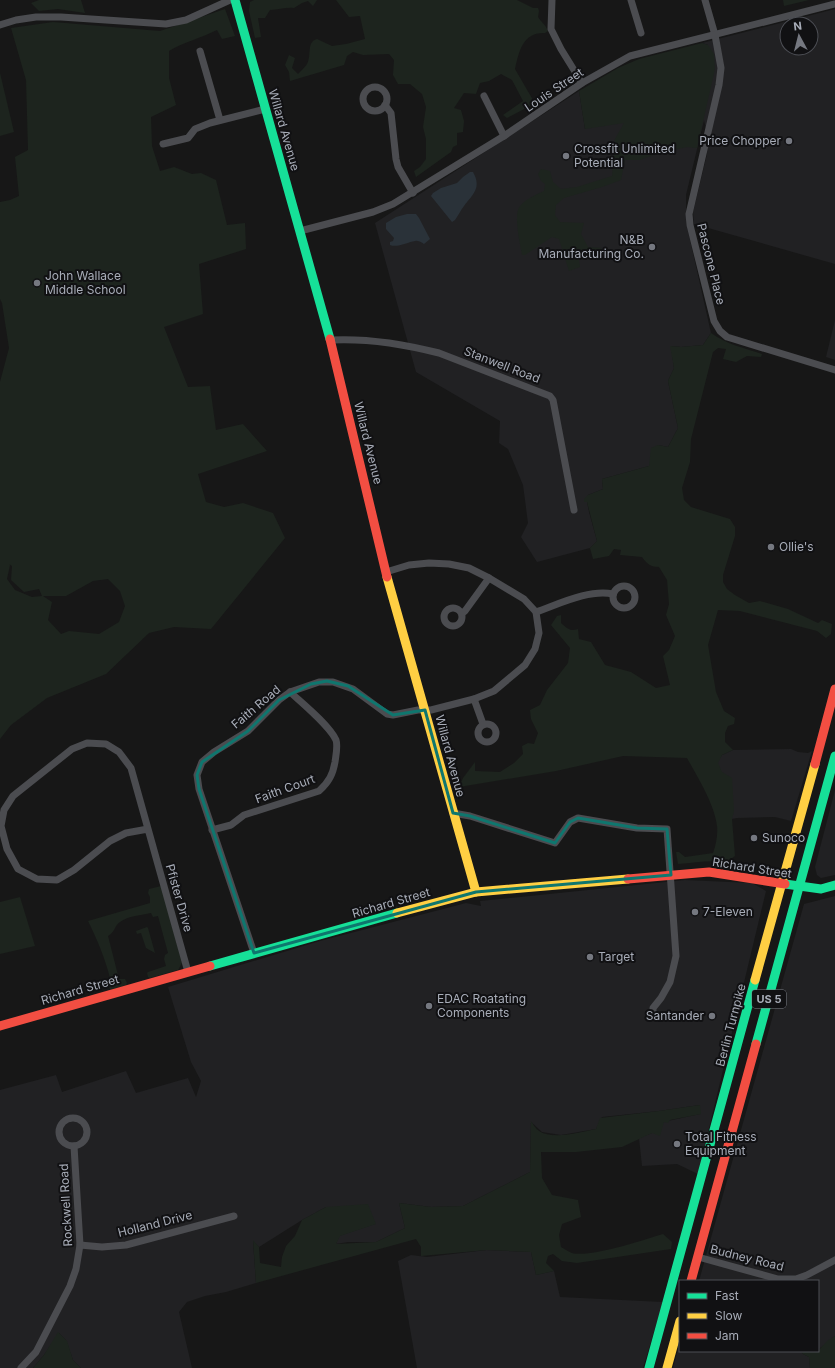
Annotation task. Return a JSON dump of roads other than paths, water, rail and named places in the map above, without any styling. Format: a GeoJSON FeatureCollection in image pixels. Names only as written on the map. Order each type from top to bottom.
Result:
{"type":"FeatureCollection","features":[{"type":"Feature","properties":{"kind":"main road","name":"Willard Avenue"},"geometry":{"type":"LineString","coordinates":[[235,0],[330,340],[386,572],[476,892]]}},
{"type":"Feature","properties":{"kind":"main road","name":"Berlin Turnpike"},"geometry":{"type":"LineString","coordinates":[[650,1368],[682,1244],[722,1106],[835,689]]}},
{"type":"Feature","properties":{"kind":"main road","name":"US 5"},"geometry":{"type":"LineString","coordinates":[[691,1280],[835,756]]}},
{"type":"Feature","properties":{"kind":"main road","name":"Richard Street"},"geometry":{"type":"LineString","coordinates":[[0,1026],[254,953],[476,892],[709,872],[800,887],[821,889],[835,886]]}},
{"type":"Feature","properties":{"kind":"main road"},"geometry":{"type":"LineString","coordinates":[[725,1095],[741,1099]]}},
{"type":"Feature","properties":{"kind":"main road"},"geometry":{"type":"LineString","coordinates":[[722,1106],[738,1110]]}},
{"type":"Feature","properties":{"kind":"main road"},"geometry":{"type":"LineString","coordinates":[[663,1319],[679,1321]]}},
{"type":"Feature","properties":{"kind":"main road"},"geometry":{"type":"LineString","coordinates":[[667,1368],[679,1325]]}},
{"type":"Feature","properties":{"kind":"street"},"geometry":{"type":"LineString","coordinates":[[0,25],[16,20],[36,17],[61,17],[166,24],[186,20],[230,0]]}},
{"type":"Feature","properties":{"kind":"street"},"geometry":{"type":"LineString","coordinates":[[552,0],[551,29],[561,49],[582,83]]}},
{"type":"Feature","properties":{"kind":"street"},"geometry":{"type":"LineString","coordinates":[[631,0],[641,33]]}},
{"type":"Feature","properties":{"kind":"street","name":"Pascone Place"},"geometry":{"type":"LineString","coordinates":[[705,0],[715,35],[721,68],[719,86],[689,214],[690,226],[714,321],[720,331],[727,337],[835,370]]}},
{"type":"Feature","properties":{"kind":"street","name":"Louis Street"},"geometry":{"type":"LineString","coordinates":[[300,231],[373,212],[393,204],[504,136],[582,83],[630,56],[835,4]]}},
{"type":"Feature","properties":{"kind":"street"},"geometry":{"type":"LineString","coordinates":[[200,50],[220,120]]}},
{"type":"Feature","properties":{"kind":"street"},"geometry":{"type":"LineString","coordinates":[[484,96],[504,136]]}},
{"type":"Feature","properties":{"kind":"street"},"geometry":{"type":"LineString","coordinates":[[385,105],[391,113],[398,167],[413,193]]}},
{"type":"Feature","properties":{"kind":"street"},"geometry":{"type":"LineString","coordinates":[[163,144],[188,138],[195,129],[220,120],[265,109]]}},
{"type":"Feature","properties":{"kind":"street","name":"Stanwell Road"},"geometry":{"type":"LineString","coordinates":[[330,340],[348,339],[370,341],[439,353],[550,396],[554,400],[574,510]]}},
{"type":"Feature","properties":{"kind":"street"},"geometry":{"type":"LineString","coordinates":[[386,572],[429,563],[449,564],[469,568],[524,599],[536,612],[589,594],[605,592],[613,594]]}},
{"type":"Feature","properties":{"kind":"street"},"geometry":{"type":"LineString","coordinates":[[462,613],[465,612],[489,578]]}},
{"type":"Feature","properties":{"kind":"street","name":"Faith Road"},"geometry":{"type":"LineString","coordinates":[[254,953],[199,789],[197,775],[202,762],[214,752],[248,731],[279,700],[290,692],[318,682],[334,682],[353,689],[387,714],[393,715],[418,710],[434,709],[474,699],[494,691],[525,665],[535,649],[539,633],[536,612]]}},
{"type":"Feature","properties":{"kind":"street","name":"Faith Court"},"geometry":{"type":"LineString","coordinates":[[212,830],[231,825],[244,815],[319,791],[328,783],[333,773],[336,755],[336,741],[330,730],[290,692]]}},
{"type":"Feature","properties":{"kind":"street"},"geometry":{"type":"LineString","coordinates":[[474,699],[483,724]]}},
{"type":"Feature","properties":{"kind":"street","name":"Pfister Drive"},"geometry":{"type":"LineString","coordinates":[[148,829],[126,833],[110,841],[74,870],[57,880],[37,879],[18,869],[7,849],[1,826],[4,810],[13,796],[72,749],[87,743],[106,744],[119,752],[131,768],[188,972]]}},
{"type":"Feature","properties":{"kind":"street"},"geometry":{"type":"LineString","coordinates":[[453,813],[470,816],[555,843],[570,822],[578,818],[637,828],[667,829],[676,949],[675,963],[670,982],[661,998],[653,1008],[653,1014]]}},
{"type":"Feature","properties":{"kind":"street","name":"Rockwell Road"},"geometry":{"type":"LineString","coordinates":[[77,1118],[82,1121],[87,1131],[83,1141],[74,1146],[63,1142],[60,1138],[59,1127],[66,1119],[77,1118]]}},
{"type":"Feature","properties":{"kind":"street","name":"Rockwell Road"},"geometry":{"type":"LineString","coordinates":[[21,1368],[36,1352],[70,1286],[76,1269],[80,1246],[74,1146]]}},
{"type":"Feature","properties":{"kind":"street","name":"Holland Drive"},"geometry":{"type":"LineString","coordinates":[[80,1246],[102,1247],[126,1245],[234,1216]]}},
{"type":"Feature","properties":{"kind":"street","name":"Budney Road"},"geometry":{"type":"LineString","coordinates":[[698,1257],[778,1279],[796,1279],[807,1275],[835,1260]]}},
{"type":"Feature","properties":{"kind":"place","name":"Price Chopper"},"geometry":{"type":"Point","coordinates":[789,141]}},
{"type":"Feature","properties":{"kind":"place","name":"Crossfit Unlimited Potential"},"geometry":{"type":"Point","coordinates":[566,156]}},
{"type":"Feature","properties":{"kind":"place","name":"N&B Manufacturing Co."},"geometry":{"type":"Point","coordinates":[652,247]}},
{"type":"Feature","properties":{"kind":"place","name":"John Wallace Middle School"},"geometry":{"type":"Point","coordinates":[37,283]}},
{"type":"Feature","properties":{"kind":"place","name":"Ollie's"},"geometry":{"type":"Point","coordinates":[771,547]}},
{"type":"Feature","properties":{"kind":"place","name":"Sunoco"},"geometry":{"type":"Point","coordinates":[754,838]}},
{"type":"Feature","properties":{"kind":"place","name":"7-Eleven"},"geometry":{"type":"Point","coordinates":[695,912]}},
{"type":"Feature","properties":{"kind":"place","name":"Target"},"geometry":{"type":"Point","coordinates":[590,957]}},
{"type":"Feature","properties":{"kind":"place","name":"EDAC Roatating Components"},"geometry":{"type":"Point","coordinates":[429,1006]}},
{"type":"Feature","properties":{"kind":"place","name":"Santander"},"geometry":{"type":"Point","coordinates":[712,1016]}},
{"type":"Feature","properties":{"kind":"place","name":"Total Fitness Equipment"},"geometry":{"type":"Point","coordinates":[677,1144]}}]}
